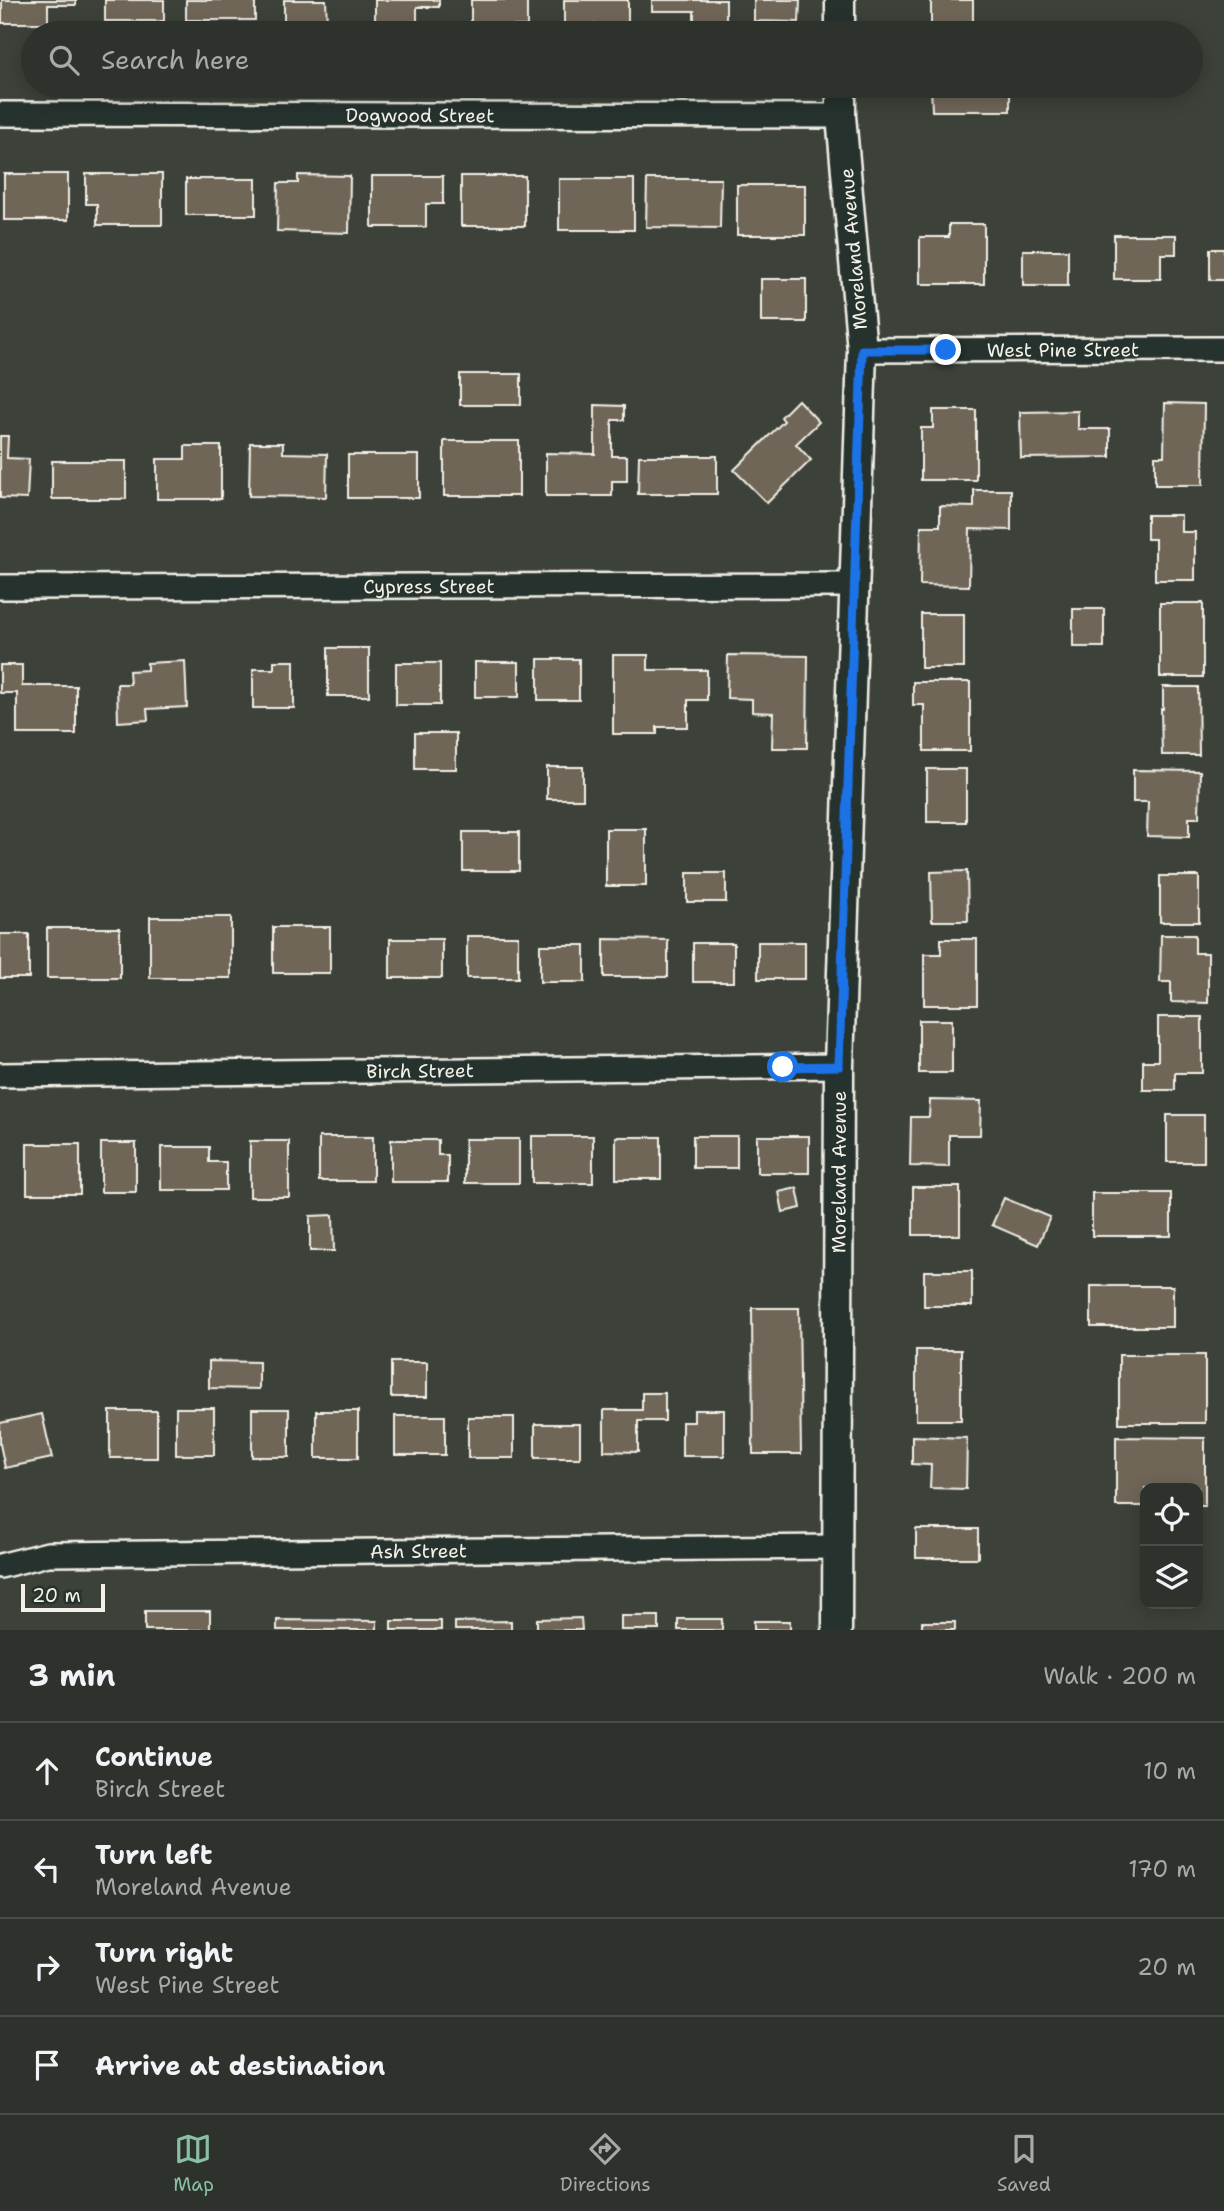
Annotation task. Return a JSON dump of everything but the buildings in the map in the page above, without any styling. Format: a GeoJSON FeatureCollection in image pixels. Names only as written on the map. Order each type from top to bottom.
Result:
{"type":"FeatureCollection","features":[{"type":"Feature","properties":{"kind":"street"},"geometry":{"type":"LineString","coordinates":[[840,0],[840,21]]}},
{"type":"Feature","properties":{"kind":"street","name":"Moreland Avenue"},"geometry":{"type":"LineString","coordinates":[[837,1630],[839,1066],[862,350],[841,98]]}},
{"type":"Feature","properties":{"kind":"street","name":"Dogwood Street"},"geometry":{"type":"LineString","coordinates":[[0,114],[841,116]]}},
{"type":"Feature","properties":{"kind":"street","name":"West Pine Street"},"geometry":{"type":"LineString","coordinates":[[862,350],[1224,349]]}},
{"type":"Feature","properties":{"kind":"street","name":"Cypress Street"},"geometry":{"type":"LineString","coordinates":[[0,587],[856,585]]}},
{"type":"Feature","properties":{"kind":"street","name":"Birch Street"},"geometry":{"type":"LineString","coordinates":[[0,1075],[839,1066]]}},
{"type":"Feature","properties":{"kind":"street","name":"Ash Street"},"geometry":{"type":"LineString","coordinates":[[0,1566],[48,1554],[838,1547]]}},
{"type":"Feature","properties":{"kind":"route"},"geometry":{"type":"LineString","coordinates":[[783,1067],[839,1066],[862,350],[946,350]]}}]}
